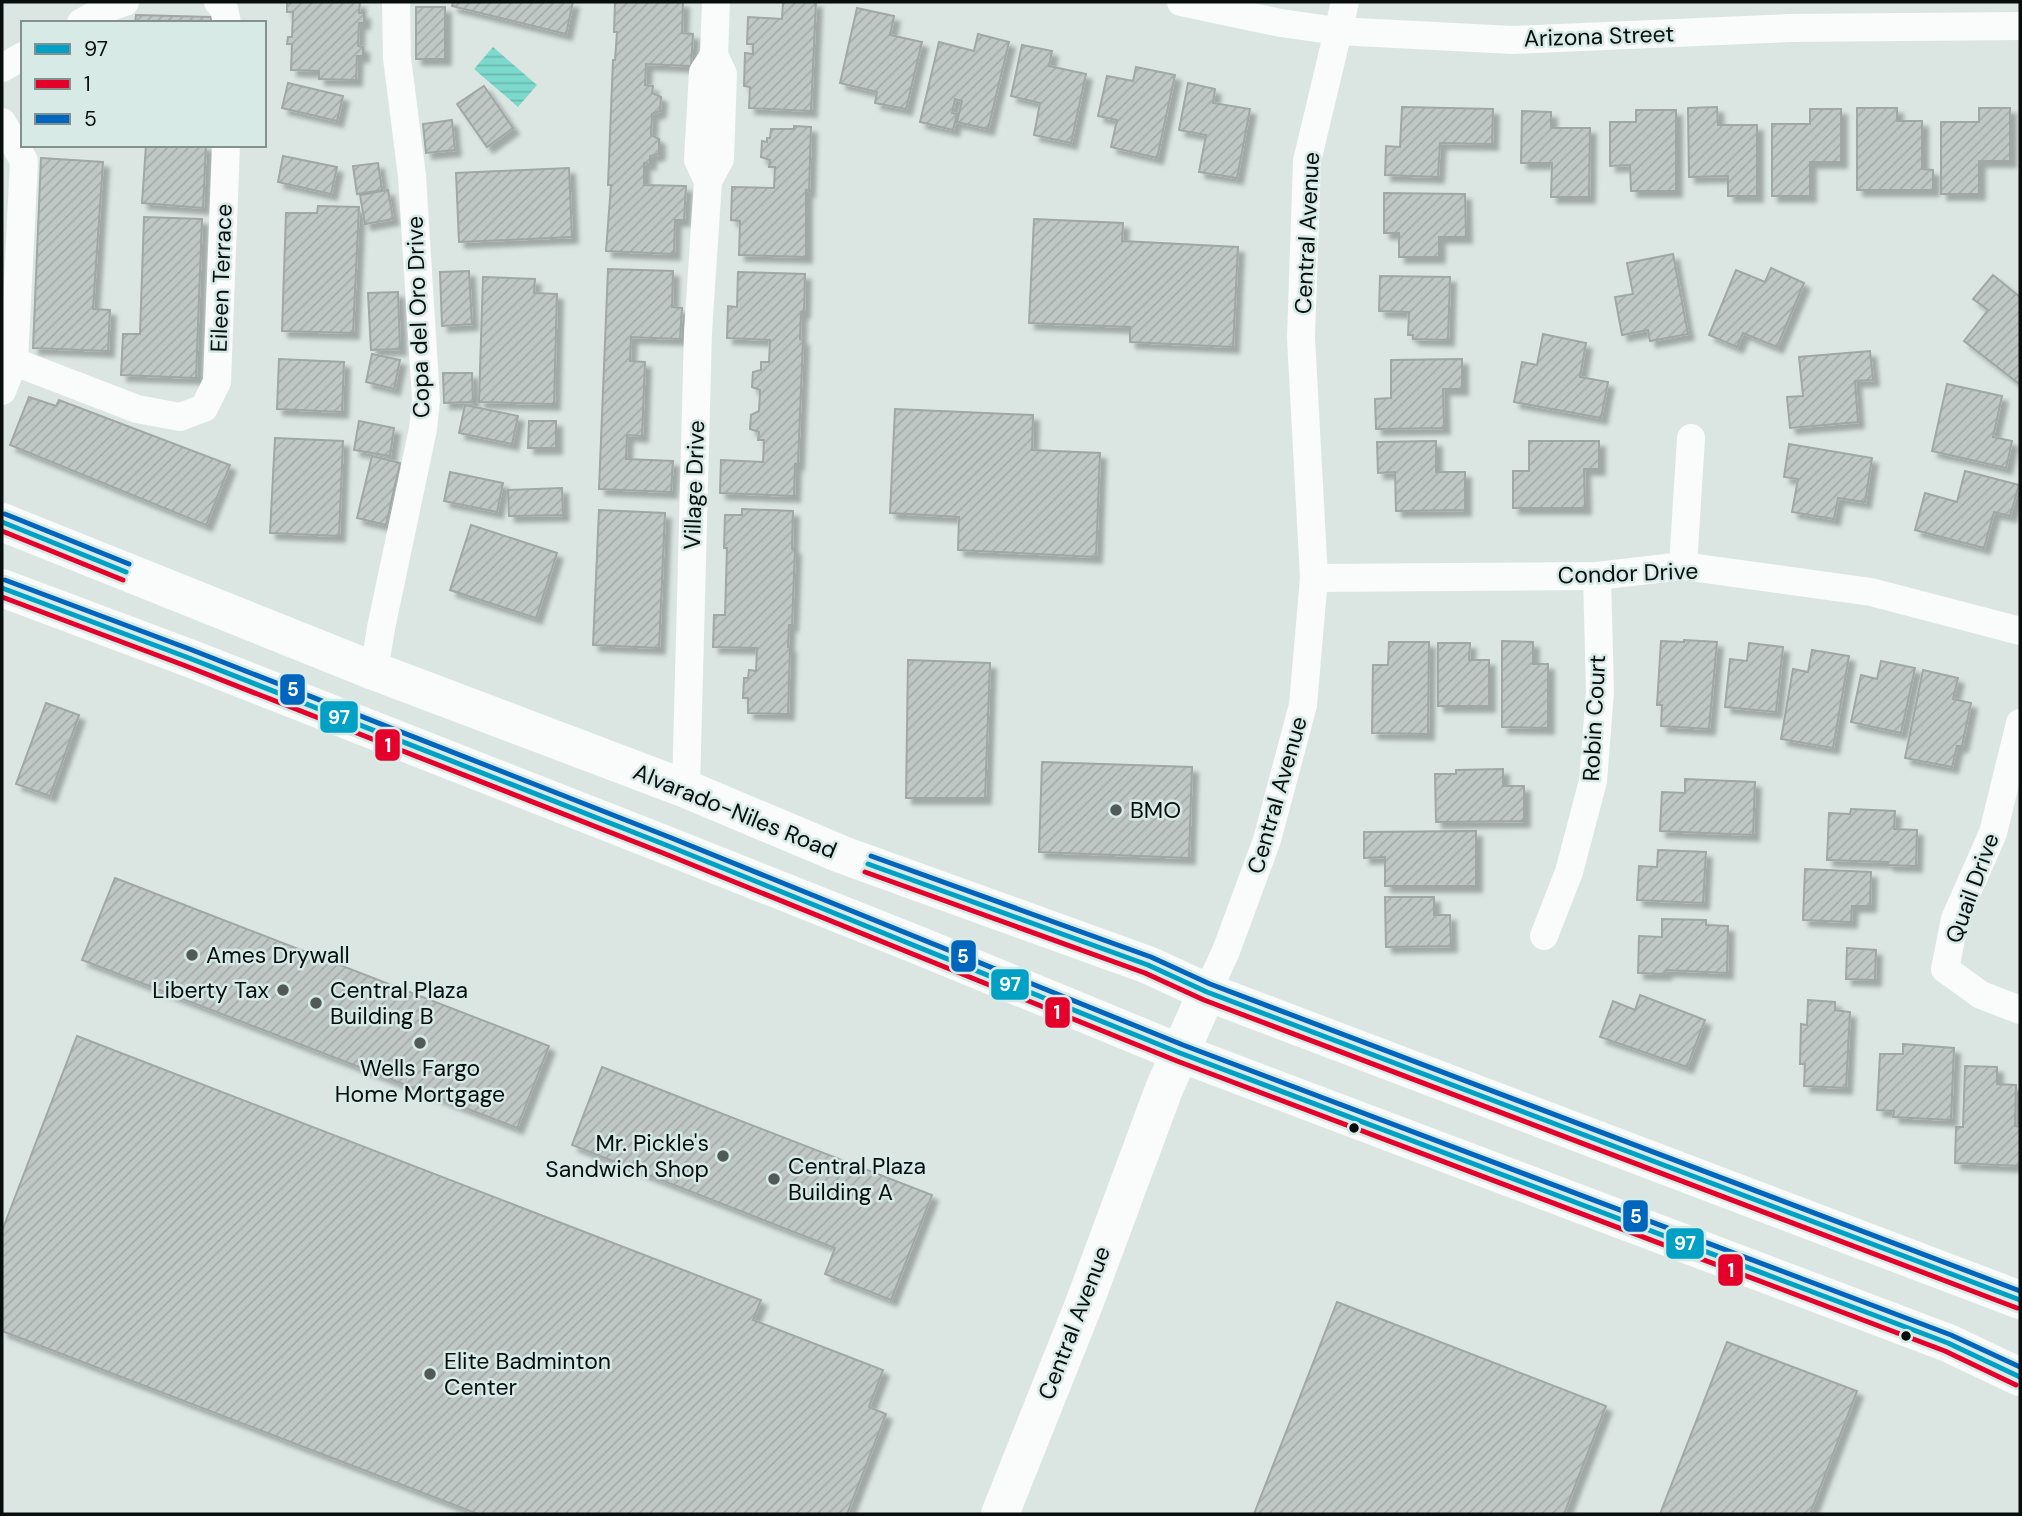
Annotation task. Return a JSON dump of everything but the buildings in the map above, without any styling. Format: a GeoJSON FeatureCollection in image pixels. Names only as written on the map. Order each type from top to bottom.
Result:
{"type":"FeatureCollection","features":[{"type":"Feature","properties":{"kind":"main road","name":"Alvarado-Niles Road"},"geometry":{"type":"LineString","coordinates":[[2,522],[374,671],[686,789],[843,855],[1135,960],[1207,992],[2020,1300]]}},
{"type":"Feature","properties":{"kind":"main road"},"geometry":{"type":"LineString","coordinates":[[2,588],[189,658],[679,850],[1180,1053],[1948,1343],[2020,1377]]}},
{"type":"Feature","properties":{"kind":"main road","name":"Central Avenue"},"geometry":{"type":"LineString","coordinates":[[1000,1514],[1084,1304],[1122,1198],[1207,992]]}},
{"type":"Feature","properties":{"kind":"street"},"geometry":{"type":"LineString","coordinates":[[84,21],[107,8],[125,2]]}},
{"type":"Feature","properties":{"kind":"street"},"geometry":{"type":"LineString","coordinates":[[218,2],[226,21]]}},
{"type":"Feature","properties":{"kind":"street","name":"Copa del Oro Drive"},"geometry":{"type":"LineString","coordinates":[[374,671],[423,429],[426,400],[412,176],[397,58],[396,2]]}},
{"type":"Feature","properties":{"kind":"street","name":"Village Drive"},"geometry":{"type":"LineString","coordinates":[[686,789],[698,332],[708,181],[720,159],[723,74],[714,55],[716,2]]}},
{"type":"Feature","properties":{"kind":"street","name":"Arizona Street"},"geometry":{"type":"LineString","coordinates":[[1181,2],[1281,23],[1337,31],[1513,40],[1788,15],[2020,26]]}},
{"type":"Feature","properties":{"kind":"street","name":"Central Avenue"},"geometry":{"type":"LineString","coordinates":[[1207,992],[1226,951],[1267,840],[1303,705],[1314,578],[1301,338],[1307,161],[1345,2]]}},
{"type":"Feature","properties":{"kind":"street"},"geometry":{"type":"LineString","coordinates":[[2,68],[21,57]]}},
{"type":"Feature","properties":{"kind":"street"},"geometry":{"type":"LineString","coordinates":[[2,122],[24,160],[8,359],[2,391]]}},
{"type":"Feature","properties":{"kind":"street","name":"Eileen Terrace"},"geometry":{"type":"LineString","coordinates":[[8,359],[136,409],[180,417],[204,408],[217,382],[226,147]]}},
{"type":"Feature","properties":{"kind":"street"},"geometry":{"type":"LineString","coordinates":[[1683,566],[1691,438]]}},
{"type":"Feature","properties":{"kind":"street","name":"Condor Drive"},"geometry":{"type":"LineString","coordinates":[[1314,578],[1597,576],[1683,566],[1871,592],[2020,631]]}},
{"type":"Feature","properties":{"kind":"street","name":"Robin Court"},"geometry":{"type":"LineString","coordinates":[[1544,936],[1569,872],[1593,781],[1600,692],[1597,576]]}},
{"type":"Feature","properties":{"kind":"street","name":"Quail Drive"},"geometry":{"type":"LineString","coordinates":[[2020,723],[1993,833],[1955,919],[1945,969],[1981,995],[2020,1010]]}},
{"type":"Feature","properties":{"kind":"shaded area"},"geometry":{"type":"Polygon","coordinates":[[[493,47],[537,85],[518,107],[474,69],[493,47]]]}},
{"type":"Feature","properties":{"kind":"transit line","name":"5"},"geometry":{"type":"LineString","coordinates":[[5,514],[129,564]]}},
{"type":"Feature","properties":{"kind":"transit line","name":"97"},"geometry":{"type":"LineString","coordinates":[[2,522],[126,572]]}},
{"type":"Feature","properties":{"kind":"transit line","name":"1"},"geometry":{"type":"LineString","coordinates":[[2,531],[123,580]]}},
{"type":"Feature","properties":{"kind":"transit line","name":"5"},"geometry":{"type":"LineString","coordinates":[[5,580],[192,650],[669,837],[1183,1045],[1951,1335],[2020,1367]]}},
{"type":"Feature","properties":{"kind":"transit line","name":"97"},"geometry":{"type":"LineString","coordinates":[[2,588],[189,658],[666,845],[1180,1053],[1948,1343],[2020,1377]]}},
{"type":"Feature","properties":{"kind":"transit line","name":"1"},"geometry":{"type":"LineString","coordinates":[[2,597],[186,666],[663,853],[1177,1061],[1945,1351],[2016,1385]]}},
{"type":"Feature","properties":{"kind":"transit line","name":"5"},"geometry":{"type":"LineString","coordinates":[[871,856],[1151,957],[1210,984],[2020,1291]]}},
{"type":"Feature","properties":{"kind":"transit line","name":"97"},"geometry":{"type":"LineString","coordinates":[[868,864],[1148,965],[1207,992],[2020,1300]]}},
{"type":"Feature","properties":{"kind":"transit line","name":"1"},"geometry":{"type":"LineString","coordinates":[[865,872],[1145,973],[1204,1000],[2017,1308]]}},
{"type":"Feature","properties":{"kind":"place","name":"BMO"},"geometry":{"type":"Point","coordinates":[1116,810]}},
{"type":"Feature","properties":{"kind":"place","name":"Ames Drywall"},"geometry":{"type":"Point","coordinates":[192,955]}},
{"type":"Feature","properties":{"kind":"place","name":"Liberty Tax"},"geometry":{"type":"Point","coordinates":[283,990]}},
{"type":"Feature","properties":{"kind":"place","name":"Central Plaza Building B"},"geometry":{"type":"Point","coordinates":[316,1003]}},
{"type":"Feature","properties":{"kind":"place","name":"Wells Fargo Home Mortgage"},"geometry":{"type":"Point","coordinates":[420,1043]}},
{"type":"Feature","properties":{"kind":"place","name":"Mr. Pickle's Sandwich Shop"},"geometry":{"type":"Point","coordinates":[723,1156]}},
{"type":"Feature","properties":{"kind":"place","name":"Central Plaza Building A"},"geometry":{"type":"Point","coordinates":[774,1179]}},
{"type":"Feature","properties":{"kind":"place","name":"Elite Badminton Center"},"geometry":{"type":"Point","coordinates":[430,1374]}}]}
